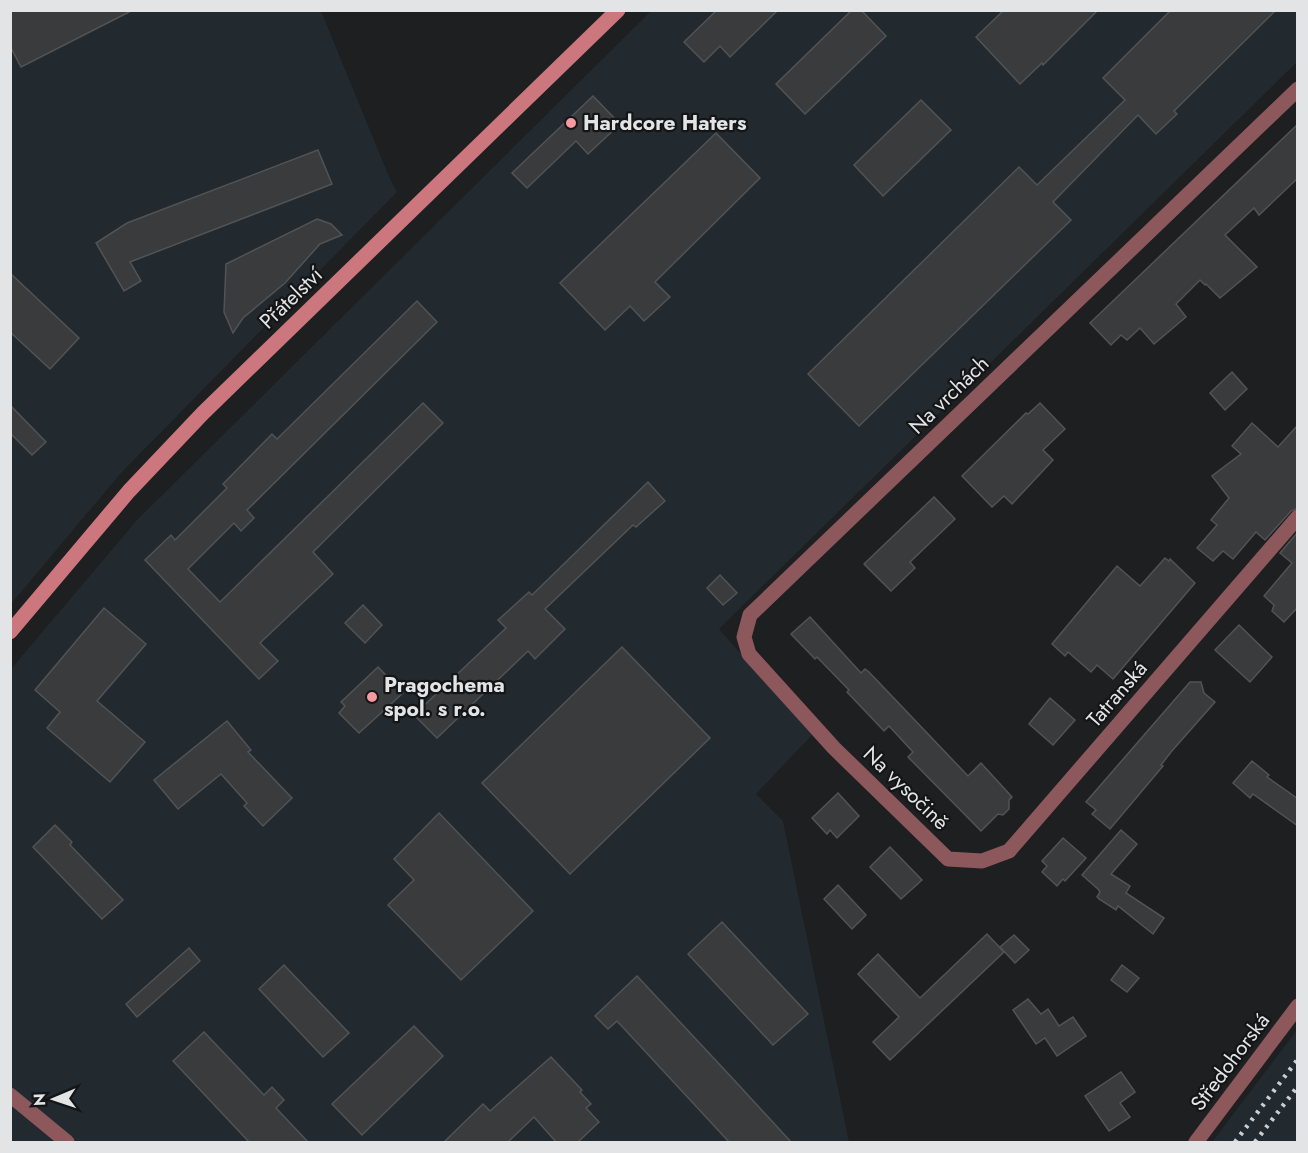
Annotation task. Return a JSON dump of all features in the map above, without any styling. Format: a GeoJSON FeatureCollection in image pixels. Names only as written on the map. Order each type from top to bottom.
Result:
{"type":"FeatureCollection","features":[{"type":"Feature","properties":{"kind":"main road","name":"Přátelství"},"geometry":{"type":"LineString","coordinates":[[10,632],[129,491],[203,412],[618,10]]}},
{"type":"Feature","properties":{"kind":"street","name":"Na vrchách"},"geometry":{"type":"LineString","coordinates":[[834,748],[749,654],[744,637],[750,615],[1298,88]]}},
{"type":"Feature","properties":{"kind":"street","name":"Tatranská"},"geometry":{"type":"LineString","coordinates":[[948,859],[982,861],[1009,851],[1298,517]]}},
{"type":"Feature","properties":{"kind":"street","name":"Na vysočině"},"geometry":{"type":"LineString","coordinates":[[834,748],[948,859]]}},
{"type":"Feature","properties":{"kind":"street","name":"Středohorská"},"geometry":{"type":"LineString","coordinates":[[1196,1143],[1298,1006]]}},
{"type":"Feature","properties":{"kind":"street"},"geometry":{"type":"LineString","coordinates":[[10,1095],[67,1143]]}},
{"type":"Feature","properties":{"kind":"shaded area"},"geometry":{"type":"Polygon","coordinates":[[[11,11],[321,11],[397,192],[121,473],[11,604],[11,11]]]}},
{"type":"Feature","properties":{"kind":"shaded area"},"geometry":{"type":"Polygon","coordinates":[[[651,11],[1297,11],[1297,62],[719,629],[812,735],[756,794],[783,821],[849,1142],[11,1142],[11,669],[137,520],[651,11]]]}},
{"type":"Feature","properties":{"kind":"shaded area"},"geometry":{"type":"Polygon","coordinates":[[[1297,1030],[1297,1142],[1212,1142],[1297,1030]]]}},
{"type":"Feature","properties":{"kind":"building"},"geometry":{"type":"Polygon","coordinates":[[[10,10],[133,10],[21,67],[10,46],[10,10]]]}},
{"type":"Feature","properties":{"kind":"building"},"geometry":{"type":"Polygon","coordinates":[[[717,10],[778,10],[730,57],[720,46],[704,62],[684,42],[717,10]]]}},
{"type":"Feature","properties":{"kind":"building"},"geometry":{"type":"Polygon","coordinates":[[[852,10],[861,10],[886,36],[805,114],[776,84],[852,10]]]}},
{"type":"Feature","properties":{"kind":"building"},"geometry":{"type":"Polygon","coordinates":[[[1004,10],[1098,10],[1043,65],[1042,63],[1020,84],[976,37],[1004,10]]]}},
{"type":"Feature","properties":{"kind":"building"},"geometry":{"type":"Polygon","coordinates":[[[1171,10],[1276,10],[1174,111],[1177,114],[1156,134],[1138,115],[1053,202],[1071,220],[859,426],[808,374],[1019,167],[1037,185],[1125,100],[1103,78],[1171,10]]]}},
{"type":"Feature","properties":{"kind":"building"},"geometry":{"type":"Polygon","coordinates":[[[593,96],[620,124],[588,154],[576,141],[527,188],[512,173],[593,96]]]}},
{"type":"Feature","properties":{"kind":"building"},"geometry":{"type":"Polygon","coordinates":[[[921,100],[951,130],[883,196],[854,165],[921,100]]]}},
{"type":"Feature","properties":{"kind":"building"},"geometry":{"type":"Polygon","coordinates":[[[1298,124],[1298,178],[1259,215],[1254,208],[1225,235],[1257,267],[1220,298],[1200,280],[1176,304],[1186,317],[1154,344],[1140,328],[1127,340],[1121,335],[1111,345],[1090,323],[1298,124]]]}},
{"type":"Feature","properties":{"kind":"building"},"geometry":{"type":"Polygon","coordinates":[[[716,133],[760,178],[655,282],[670,297],[644,321],[630,306],[605,330],[560,283],[716,133]]]}},
{"type":"Feature","properties":{"kind":"building"},"geometry":{"type":"Polygon","coordinates":[[[318,150],[332,184],[130,262],[141,281],[124,291],[96,243],[127,223],[318,150]]]}},
{"type":"Feature","properties":{"kind":"building"},"geometry":{"type":"Polygon","coordinates":[[[317,219],[331,224],[342,235],[320,244],[285,283],[243,318],[233,333],[224,312],[226,264],[317,219]]]}},
{"type":"Feature","properties":{"kind":"building"},"geometry":{"type":"Polygon","coordinates":[[[10,273],[79,338],[50,369],[10,332],[10,273]]]}},
{"type":"Feature","properties":{"kind":"building"},"geometry":{"type":"Polygon","coordinates":[[[417,301],[437,322],[247,510],[254,518],[241,531],[234,523],[188,569],[220,602],[423,403],[443,423],[313,552],[333,574],[260,643],[278,661],[259,679],[145,560],[171,535],[175,540],[227,488],[223,484],[272,434],[277,439],[417,301]]]}},
{"type":"Feature","properties":{"kind":"building"},"geometry":{"type":"Polygon","coordinates":[[[1232,372],[1247,389],[1225,410],[1210,393],[1232,372]]]}},
{"type":"Feature","properties":{"kind":"building"},"geometry":{"type":"Polygon","coordinates":[[[1040,403],[1065,429],[1043,450],[1053,460],[1012,504],[1004,496],[992,507],[962,476],[1026,413],[1028,414],[1040,403]]]}},
{"type":"Feature","properties":{"kind":"building"},"geometry":{"type":"Polygon","coordinates":[[[10,405],[46,442],[32,455],[10,433],[10,405]]]}},
{"type":"Feature","properties":{"kind":"building"},"geometry":{"type":"Polygon","coordinates":[[[1252,423],[1278,447],[1298,425],[1298,508],[1291,511],[1265,540],[1256,532],[1233,559],[1223,551],[1213,561],[1197,548],[1217,525],[1211,520],[1229,498],[1212,476],[1241,454],[1232,446],[1252,423]]]}},
{"type":"Feature","properties":{"kind":"building"},"geometry":{"type":"Polygon","coordinates":[[[648,482],[665,501],[636,527],[633,525],[545,609],[565,629],[535,659],[528,651],[437,738],[414,715],[506,628],[498,620],[529,592],[532,595],[648,482]]]}},
{"type":"Feature","properties":{"kind":"building"},"geometry":{"type":"Polygon","coordinates":[[[934,497],[955,519],[910,562],[915,568],[891,591],[864,564],[934,497]]]}},
{"type":"Feature","properties":{"kind":"building"},"geometry":{"type":"Polygon","coordinates":[[[1298,532],[1298,607],[1284,622],[1272,611],[1274,605],[1264,596],[1292,563],[1280,553],[1298,532]]]}},
{"type":"Feature","properties":{"kind":"building"},"geometry":{"type":"Polygon","coordinates":[[[1165,558],[1169,561],[1170,559],[1195,583],[1113,679],[1097,665],[1091,672],[1068,652],[1065,656],[1052,644],[1117,566],[1140,586],[1165,558]]]}},
{"type":"Feature","properties":{"kind":"building"},"geometry":{"type":"Polygon","coordinates":[[[720,575],[737,593],[723,605],[707,588],[720,575]]]}},
{"type":"Feature","properties":{"kind":"building"},"geometry":{"type":"Polygon","coordinates":[[[363,605],[382,625],[365,643],[345,623],[363,605]]]}},
{"type":"Feature","properties":{"kind":"building"},"geometry":{"type":"Polygon","coordinates":[[[104,608],[146,644],[97,701],[145,742],[110,782],[47,728],[60,712],[35,690],[104,608]]]}},
{"type":"Feature","properties":{"kind":"building"},"geometry":{"type":"Polygon","coordinates":[[[810,617],[861,673],[865,669],[869,672],[968,776],[981,763],[1012,797],[1009,800],[1009,809],[1003,815],[998,814],[981,831],[908,757],[913,752],[889,726],[884,731],[847,692],[849,690],[791,634],[810,617]]]}},
{"type":"Feature","properties":{"kind":"building"},"geometry":{"type":"Polygon","coordinates":[[[1239,625],[1272,657],[1250,682],[1215,650],[1239,625]]]}},
{"type":"Feature","properties":{"kind":"building"},"geometry":{"type":"Polygon","coordinates":[[[622,647],[710,738],[570,874],[482,783],[622,647]]]}},
{"type":"Feature","properties":{"kind":"building","name":"Pragochema spol. s r.o."},"geometry":{"type":"Polygon","coordinates":[[[378,667],[403,693],[359,733],[339,713],[345,706],[341,702],[378,667]]]}},
{"type":"Feature","properties":{"kind":"building"},"geometry":{"type":"Polygon","coordinates":[[[1190,682],[1201,682],[1204,693],[1215,702],[1171,752],[1161,765],[1163,766],[1110,829],[1092,814],[1096,810],[1086,802],[1190,682]]]}},
{"type":"Feature","properties":{"kind":"building"},"geometry":{"type":"Polygon","coordinates":[[[1050,698],[1075,720],[1053,745],[1029,724],[1050,698]]]}},
{"type":"Feature","properties":{"kind":"building"},"geometry":{"type":"Polygon","coordinates":[[[227,721],[251,750],[248,752],[292,798],[263,826],[244,806],[247,803],[221,774],[178,809],[154,780],[227,721]]]}},
{"type":"Feature","properties":{"kind":"building"},"geometry":{"type":"Polygon","coordinates":[[[1252,761],[1269,775],[1267,777],[1298,799],[1298,826],[1253,794],[1250,798],[1233,783],[1252,761]]]}},
{"type":"Feature","properties":{"kind":"building"},"geometry":{"type":"Polygon","coordinates":[[[838,793],[859,816],[837,838],[830,830],[827,834],[812,818],[838,793]]]}},
{"type":"Feature","properties":{"kind":"building"},"geometry":{"type":"Polygon","coordinates":[[[439,813],[533,911],[461,980],[388,905],[414,880],[394,859],[439,813]]]}},
{"type":"Feature","properties":{"kind":"building"},"geometry":{"type":"Polygon","coordinates":[[[55,825],[72,842],[70,845],[123,900],[102,919],[33,847],[55,825]]]}},
{"type":"Feature","properties":{"kind":"building"},"geometry":{"type":"Polygon","coordinates":[[[1121,830],[1137,844],[1111,874],[1130,886],[1126,893],[1164,918],[1153,934],[1118,906],[1116,910],[1099,899],[1098,889],[1082,875],[1121,830]]]}},
{"type":"Feature","properties":{"kind":"building"},"geometry":{"type":"Polygon","coordinates":[[[1063,838],[1086,858],[1065,881],[1063,879],[1057,886],[1042,872],[1047,866],[1042,861],[1063,838]]]}},
{"type":"Feature","properties":{"kind":"building"},"geometry":{"type":"Polygon","coordinates":[[[890,847],[922,880],[901,899],[870,867],[890,847]]]}},
{"type":"Feature","properties":{"kind":"building"},"geometry":{"type":"Polygon","coordinates":[[[838,885],[866,915],[852,929],[824,899],[838,885]]]}},
{"type":"Feature","properties":{"kind":"building"},"geometry":{"type":"Polygon","coordinates":[[[722,922],[808,1014],[773,1045],[688,954],[722,922]]]}},
{"type":"Feature","properties":{"kind":"building"},"geometry":{"type":"Polygon","coordinates":[[[987,934],[1004,952],[890,1060],[873,1042],[899,1017],[858,974],[878,954],[920,998],[987,934]]]}},
{"type":"Feature","properties":{"kind":"building"},"geometry":{"type":"Polygon","coordinates":[[[1014,935],[1029,950],[1015,963],[1000,947],[1014,935]]]}},
{"type":"Feature","properties":{"kind":"building"},"geometry":{"type":"Polygon","coordinates":[[[189,948],[200,961],[137,1017],[126,1004],[189,948]]]}},
{"type":"Feature","properties":{"kind":"building"},"geometry":{"type":"Polygon","coordinates":[[[284,965],[349,1033],[323,1057],[259,989],[284,965]]]}},
{"type":"Feature","properties":{"kind":"building"},"geometry":{"type":"Polygon","coordinates":[[[1122,965],[1139,978],[1127,992],[1111,980],[1122,965]]]}},
{"type":"Feature","properties":{"kind":"building"},"geometry":{"type":"Polygon","coordinates":[[[637,976],[792,1143],[730,1143],[617,1021],[608,1029],[595,1016],[637,976]]]}},
{"type":"Feature","properties":{"kind":"building"},"geometry":{"type":"Polygon","coordinates":[[[1028,999],[1041,1014],[1048,1009],[1059,1026],[1073,1017],[1086,1036],[1057,1056],[1045,1038],[1036,1044],[1013,1010],[1028,999]]]}},
{"type":"Feature","properties":{"kind":"building"},"geometry":{"type":"Polygon","coordinates":[[[414,1026],[443,1056],[362,1135],[332,1104],[414,1026]]]}},
{"type":"Feature","properties":{"kind":"building"},"geometry":{"type":"Polygon","coordinates":[[[204,1032],[264,1095],[272,1087],[284,1100],[276,1108],[309,1143],[250,1143],[173,1061],[204,1032]]]}},
{"type":"Feature","properties":{"kind":"building"},"geometry":{"type":"Polygon","coordinates":[[[551,1057],[582,1090],[580,1092],[591,1104],[586,1108],[599,1122],[577,1143],[557,1143],[534,1117],[507,1143],[443,1143],[483,1104],[490,1111],[551,1057]]]}},
{"type":"Feature","properties":{"kind":"building"},"geometry":{"type":"Polygon","coordinates":[[[1121,1072],[1135,1092],[1120,1103],[1130,1117],[1109,1131],[1085,1096],[1121,1072]]]}},
{"type":"Feature","properties":{"kind":"railway"},"geometry":{"type":"LineString","coordinates":[[1235,1142],[1298,1059]]}},
{"type":"Feature","properties":{"kind":"railway"},"geometry":{"type":"LineString","coordinates":[[1255,1142],[1298,1086]]}},
{"type":"Feature","properties":{"kind":"place","name":"Hardcore Haters"},"geometry":{"type":"Point","coordinates":[571,123]}},
{"type":"Feature","properties":{"kind":"place","name":"Pragochema spol. s r.o."},"geometry":{"type":"Point","coordinates":[372,697]}}]}
